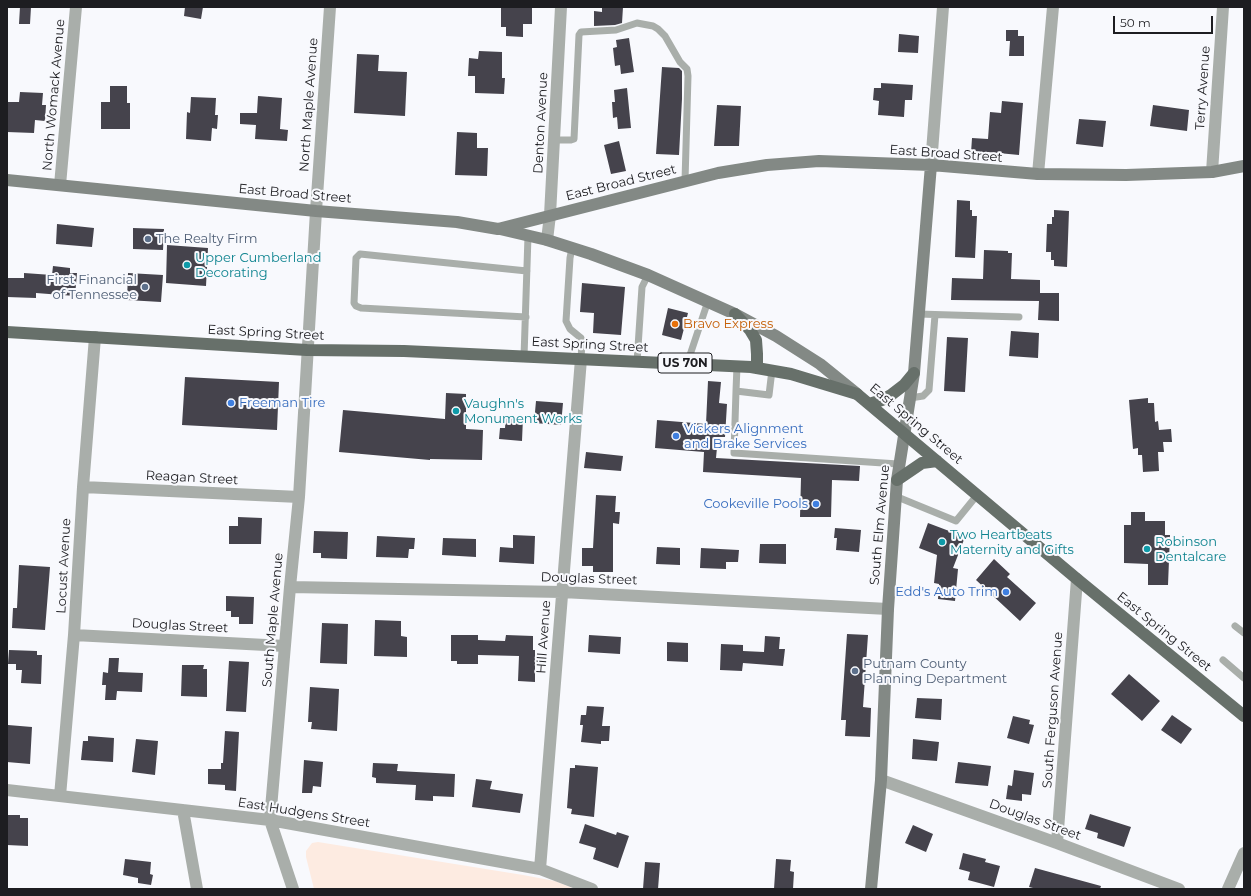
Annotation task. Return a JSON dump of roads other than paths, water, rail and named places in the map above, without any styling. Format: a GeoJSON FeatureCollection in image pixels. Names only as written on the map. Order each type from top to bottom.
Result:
{"type":"FeatureCollection","features":[{"type":"Feature","properties":{"kind":"main road"},"geometry":{"type":"LineString","coordinates":[[735,314],[750,330],[756,340],[757,368]]}},
{"type":"Feature","properties":{"kind":"main road","name":"East Spring Street"},"geometry":{"type":"LineString","coordinates":[[7,332],[307,350],[404,351],[737,366],[791,374],[857,394],[978,494],[1077,579],[1244,716]]}},
{"type":"Feature","properties":{"kind":"main road"},"geometry":{"type":"LineString","coordinates":[[869,404],[892,395],[904,385],[914,373]]}},
{"type":"Feature","properties":{"kind":"main road"},"geometry":{"type":"LineString","coordinates":[[897,480],[922,463],[937,461]]}},
{"type":"Feature","properties":{"kind":"street","name":"North Womack Avenue"},"geometry":{"type":"LineString","coordinates":[[60,185],[76,7]]}},
{"type":"Feature","properties":{"kind":"street","name":"North Maple Avenue"},"geometry":{"type":"LineString","coordinates":[[307,350],[330,7]]}},
{"type":"Feature","properties":{"kind":"street","name":"Denton Avenue"},"geometry":{"type":"LineString","coordinates":[[547,240],[550,215],[561,7]]}},
{"type":"Feature","properties":{"kind":"street"},"geometry":{"type":"LineString","coordinates":[[931,165],[943,7]]}},
{"type":"Feature","properties":{"kind":"street"},"geometry":{"type":"LineString","coordinates":[[1038,174],[1053,7]]}},
{"type":"Feature","properties":{"kind":"street","name":"Terry Avenue"},"geometry":{"type":"LineString","coordinates":[[1212,172],[1223,7]]}},
{"type":"Feature","properties":{"kind":"street","name":"East Broad Street"},"geometry":{"type":"LineString","coordinates":[[7,180],[316,211],[444,221],[498,229],[718,173],[767,165],[818,161],[931,165],[1038,174],[1126,175],[1212,172],[1244,166]]}},
{"type":"Feature","properties":{"kind":"street","name":"South Elm Avenue"},"geometry":{"type":"LineString","coordinates":[[872,889],[880,780],[895,496],[898,464],[914,373],[931,165]]}},
{"type":"Feature","properties":{"kind":"street"},"geometry":{"type":"LineString","coordinates":[[498,229],[547,240],[572,248],[648,275],[708,301],[776,336],[820,364],[857,394]]}},
{"type":"Feature","properties":{"kind":"street","name":"Locust Avenue"},"geometry":{"type":"LineString","coordinates":[[60,796],[74,634],[83,487],[95,337]]}},
{"type":"Feature","properties":{"kind":"street","name":"South Maple Avenue"},"geometry":{"type":"LineString","coordinates":[[293,889],[270,820],[299,497],[307,350]]}},
{"type":"Feature","properties":{"kind":"street","name":"Hill Avenue"},"geometry":{"type":"LineString","coordinates":[[540,869],[581,359]]}},
{"type":"Feature","properties":{"kind":"street","name":"Reagan Street"},"geometry":{"type":"LineString","coordinates":[[83,487],[299,497]]}},
{"type":"Feature","properties":{"kind":"street","name":"South Ferguson Avenue"},"geometry":{"type":"LineString","coordinates":[[1057,842],[1077,579]]}},
{"type":"Feature","properties":{"kind":"street","name":"Douglas Street"},"geometry":{"type":"LineString","coordinates":[[290,587],[562,592],[888,609]]}},
{"type":"Feature","properties":{"kind":"street","name":"Douglas Street"},"geometry":{"type":"LineString","coordinates":[[74,634],[285,646]]}},
{"type":"Feature","properties":{"kind":"street","name":"Douglas Street"},"geometry":{"type":"LineString","coordinates":[[880,780],[1057,842],[1179,889]]}},
{"type":"Feature","properties":{"kind":"street","name":"East Hudgens Street"},"geometry":{"type":"LineString","coordinates":[[7,790],[270,820],[540,869],[592,889]]}},
{"type":"Feature","properties":{"kind":"street"},"geometry":{"type":"LineString","coordinates":[[183,810],[197,889]]}},
{"type":"Feature","properties":{"kind":"street"},"geometry":{"type":"LineString","coordinates":[[1228,889],[1244,853]]}},
{"type":"Feature","properties":{"kind":"lane"},"geometry":{"type":"LineString","coordinates":[[554,140],[571,140],[574,138],[579,35],[581,32],[616,30],[636,23],[652,26],[658,29],[665,36],[680,62],[687,69],[685,181]]}},
{"type":"Feature","properties":{"kind":"lane"},"geometry":{"type":"LineString","coordinates":[[524,356],[528,236]]}},
{"type":"Feature","properties":{"kind":"lane"},"geometry":{"type":"LineString","coordinates":[[572,248],[566,321],[570,329],[581,338],[581,359]]}},
{"type":"Feature","properties":{"kind":"lane"},"geometry":{"type":"LineString","coordinates":[[526,317],[361,308],[356,306],[354,303],[356,258],[360,254],[527,271]]}},
{"type":"Feature","properties":{"kind":"lane"},"geometry":{"type":"LineString","coordinates":[[637,362],[642,287],[648,275]]}},
{"type":"Feature","properties":{"kind":"lane"},"geometry":{"type":"LineString","coordinates":[[690,364],[690,354],[708,301]]}},
{"type":"Feature","properties":{"kind":"lane"},"geometry":{"type":"LineString","coordinates":[[918,314],[1019,317]]}},
{"type":"Feature","properties":{"kind":"lane"},"geometry":{"type":"LineString","coordinates":[[910,398],[923,396],[929,390],[935,315]]}},
{"type":"Feature","properties":{"kind":"lane"},"geometry":{"type":"LineString","coordinates":[[737,366],[734,453],[898,464]]}},
{"type":"Feature","properties":{"kind":"lane"},"geometry":{"type":"LineString","coordinates":[[736,391],[769,395],[772,370]]}},
{"type":"Feature","properties":{"kind":"lane"},"geometry":{"type":"LineString","coordinates":[[895,496],[956,521],[978,494]]}},
{"type":"Feature","properties":{"kind":"lane"},"geometry":{"type":"LineString","coordinates":[[1235,626],[1244,633]]}},
{"type":"Feature","properties":{"kind":"lane"},"geometry":{"type":"LineString","coordinates":[[1223,660],[1244,678]]}},
{"type":"Feature","properties":{"kind":"place","name":"The Realty Firm"},"geometry":{"type":"Point","coordinates":[148,239]}},
{"type":"Feature","properties":{"kind":"place","name":"Upper Cumberland Decorating"},"geometry":{"type":"Point","coordinates":[187,265]}},
{"type":"Feature","properties":{"kind":"place","name":"First Financial of Tennessee"},"geometry":{"type":"Point","coordinates":[145,287]}},
{"type":"Feature","properties":{"kind":"place","name":"Bravo Express"},"geometry":{"type":"Point","coordinates":[675,324]}},
{"type":"Feature","properties":{"kind":"place","name":"Freeman Tire"},"geometry":{"type":"Point","coordinates":[231,403]}},
{"type":"Feature","properties":{"kind":"place","name":"Vaughn's Monument Works"},"geometry":{"type":"Point","coordinates":[456,411]}},
{"type":"Feature","properties":{"kind":"place","name":"Vickers Alignment and Brake Services"},"geometry":{"type":"Point","coordinates":[676,436]}},
{"type":"Feature","properties":{"kind":"place","name":"Cookeville Pools"},"geometry":{"type":"Point","coordinates":[816,504]}},
{"type":"Feature","properties":{"kind":"place","name":"Two Heartbeats Maternity and Gifts"},"geometry":{"type":"Point","coordinates":[942,542]}},
{"type":"Feature","properties":{"kind":"place","name":"Robinson Dentalcare"},"geometry":{"type":"Point","coordinates":[1147,549]}},
{"type":"Feature","properties":{"kind":"place","name":"Edd's Auto Trim"},"geometry":{"type":"Point","coordinates":[1006,592]}},
{"type":"Feature","properties":{"kind":"place","name":"Putnam County Planning Department"},"geometry":{"type":"Point","coordinates":[855,671]}}]}
